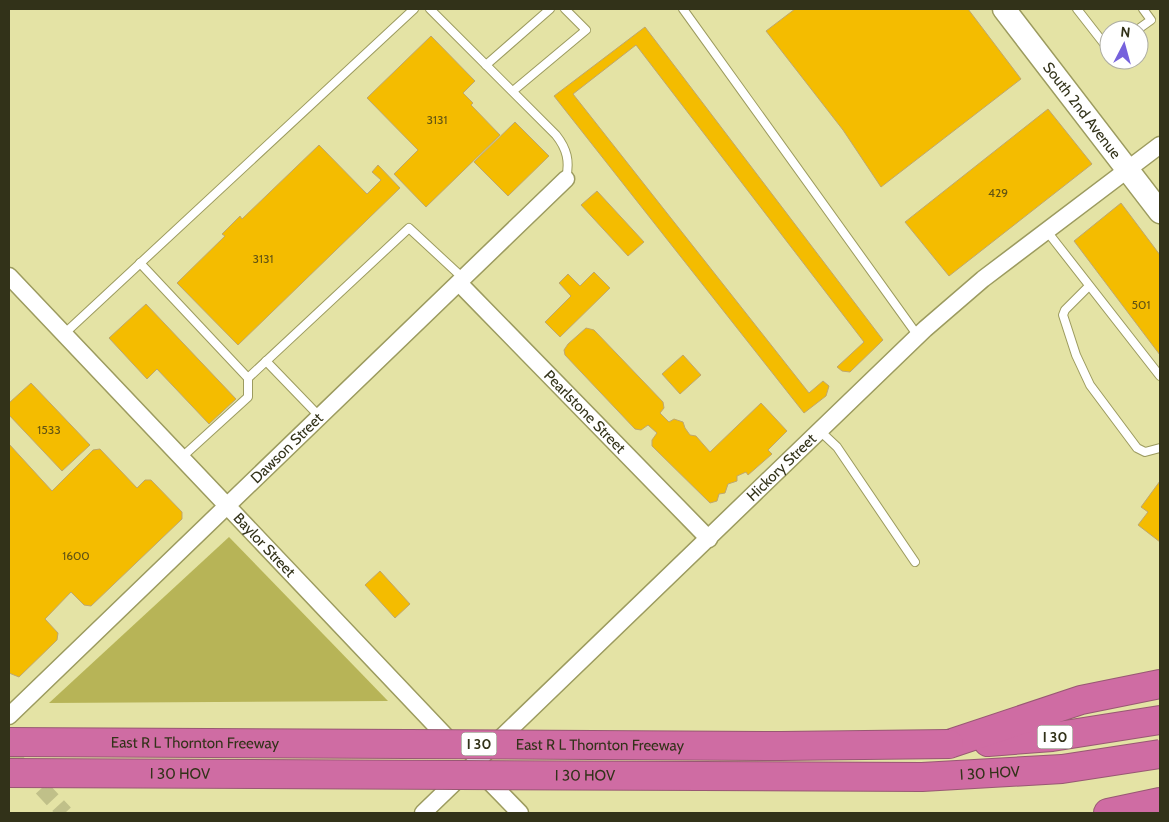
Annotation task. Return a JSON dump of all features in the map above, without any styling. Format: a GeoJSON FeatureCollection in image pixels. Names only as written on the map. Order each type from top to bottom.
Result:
{"type":"FeatureCollection","features":[{"type":"Feature","properties":{"kind":"highway"},"geometry":{"type":"LineString","coordinates":[[949,744],[1081,700],[1160,684]]}},
{"type":"Feature","properties":{"kind":"highway","name":"East R L Thornton Freeway"},"geometry":{"type":"LineString","coordinates":[[9,742],[781,746],[949,744],[1052,737],[1160,720]]}},
{"type":"Feature","properties":{"kind":"highway","name":"I 30 HOV"},"geometry":{"type":"LineString","coordinates":[[9,773],[922,777],[1062,769],[1160,754]]}},
{"type":"Feature","properties":{"kind":"highway","name":"I 30 HOV"},"geometry":{"type":"LineString","coordinates":[[9,787],[881,791],[1040,785],[1160,769]]}},
{"type":"Feature","properties":{"kind":"highway"},"geometry":{"type":"LineString","coordinates":[[1108,813],[1160,802]]}},
{"type":"Feature","properties":{"kind":"main road","name":"South 2nd Avenue"},"geometry":{"type":"LineString","coordinates":[[1004,9],[1160,212]]}},
{"type":"Feature","properties":{"kind":"street","name":"Hickory Street"},"geometry":{"type":"LineString","coordinates":[[423,813],[918,336],[983,279],[1160,145]]}},
{"type":"Feature","properties":{"kind":"street","name":"Dawson Street"},"geometry":{"type":"LineString","coordinates":[[9,716],[566,179]]}},
{"type":"Feature","properties":{"kind":"street","name":"Baylor Street"},"geometry":{"type":"LineString","coordinates":[[9,276],[520,813]]}},
{"type":"Feature","properties":{"kind":"street","name":"Pearlstone Street"},"geometry":{"type":"LineString","coordinates":[[462,281],[709,539]]}},
{"type":"Feature","properties":{"kind":"lane"},"geometry":{"type":"LineString","coordinates":[[64,334],[414,9]]}},
{"type":"Feature","properties":{"kind":"lane"},"geometry":{"type":"LineString","coordinates":[[430,9],[564,144],[568,155],[566,179]]}},
{"type":"Feature","properties":{"kind":"lane"},"geometry":{"type":"LineString","coordinates":[[486,64],[550,9]]}},
{"type":"Feature","properties":{"kind":"lane"},"geometry":{"type":"LineString","coordinates":[[513,91],[586,30],[565,9]]}},
{"type":"Feature","properties":{"kind":"lane"},"geometry":{"type":"LineString","coordinates":[[683,9],[918,336]]}},
{"type":"Feature","properties":{"kind":"lane"},"geometry":{"type":"LineString","coordinates":[[1077,9],[1099,37]]}},
{"type":"Feature","properties":{"kind":"lane"},"geometry":{"type":"LineString","coordinates":[[1143,9],[1151,20],[1149,22]]}},
{"type":"Feature","properties":{"kind":"lane"},"geometry":{"type":"LineString","coordinates":[[248,378],[409,228],[462,281]]}},
{"type":"Feature","properties":{"kind":"lane"},"geometry":{"type":"LineString","coordinates":[[1046,230],[1160,376]]}},
{"type":"Feature","properties":{"kind":"lane"},"geometry":{"type":"LineString","coordinates":[[140,263],[248,378],[248,397],[181,458]]}},
{"type":"Feature","properties":{"kind":"lane"},"geometry":{"type":"LineString","coordinates":[[1090,286],[1065,310],[1063,315],[1076,354],[1090,385],[1137,448],[1145,452],[1160,448]]}},
{"type":"Feature","properties":{"kind":"lane"},"geometry":{"type":"LineString","coordinates":[[266,361],[320,418]]}},
{"type":"Feature","properties":{"kind":"lane"},"geometry":{"type":"LineString","coordinates":[[820,431],[837,448],[915,562]]}},
{"type":"Feature","properties":{"kind":"shaded area"},"geometry":{"type":"Polygon","coordinates":[[[229,537],[388,701],[49,703],[229,537]]]}},
{"type":"Feature","properties":{"kind":"building"},"geometry":{"type":"Polygon","coordinates":[[[795,9],[968,9],[1021,79],[881,187],[843,130],[766,31],[795,9]]]}},
{"type":"Feature","properties":{"kind":"building"},"geometry":{"type":"Polygon","coordinates":[[[645,27],[883,340],[850,372],[842,371],[837,367],[864,342],[636,45],[573,94],[809,393],[823,381],[829,386],[826,396],[804,413],[554,96],[645,27]]]}},
{"type":"Feature","properties":{"kind":"building"},"geometry":{"type":"Polygon","coordinates":[[[431,36],[475,81],[463,93],[473,103],[471,105],[500,135],[426,207],[394,174],[418,150],[367,98],[431,36]]]}},
{"type":"Feature","properties":{"kind":"building"},"geometry":{"type":"Polygon","coordinates":[[[1048,109],[1092,164],[949,276],[905,222],[1048,109]]]}},
{"type":"Feature","properties":{"kind":"building"},"geometry":{"type":"Polygon","coordinates":[[[515,122],[549,156],[508,196],[474,162],[515,122]]]}},
{"type":"Feature","properties":{"kind":"building"},"geometry":{"type":"Polygon","coordinates":[[[319,145],[367,194],[381,180],[372,172],[378,165],[400,188],[238,345],[177,283],[225,236],[222,234],[240,216],[242,219],[319,145]]]}},
{"type":"Feature","properties":{"kind":"building"},"geometry":{"type":"Polygon","coordinates":[[[597,191],[644,242],[628,256],[581,205],[597,191]]]}},
{"type":"Feature","properties":{"kind":"building"},"geometry":{"type":"Polygon","coordinates":[[[1121,203],[1160,255],[1160,355],[1074,241],[1121,203]]]}},
{"type":"Feature","properties":{"kind":"building"},"geometry":{"type":"Polygon","coordinates":[[[594,272],[610,288],[560,337],[545,322],[571,296],[559,283],[568,274],[580,286],[594,272]]]}},
{"type":"Feature","properties":{"kind":"building"},"geometry":{"type":"Polygon","coordinates":[[[146,304],[236,399],[209,424],[157,369],[147,379],[109,338],[146,304]]]}},
{"type":"Feature","properties":{"kind":"building"},"geometry":{"type":"Polygon","coordinates":[[[586,328],[594,330],[663,402],[664,408],[660,413],[669,422],[674,419],[683,422],[690,435],[696,436],[710,452],[761,403],[787,431],[768,450],[772,454],[748,475],[746,472],[737,476],[737,481],[728,484],[725,493],[719,494],[717,501],[710,503],[652,446],[652,440],[657,433],[648,425],[641,430],[635,429],[565,355],[564,350],[568,344],[586,328]]]}},
{"type":"Feature","properties":{"kind":"building"},"geometry":{"type":"Polygon","coordinates":[[[683,355],[701,375],[680,394],[662,374],[683,355]]]}},
{"type":"Feature","properties":{"kind":"building"},"geometry":{"type":"Polygon","coordinates":[[[31,383],[90,445],[62,471],[9,415],[9,403],[31,383]]]}},
{"type":"Feature","properties":{"kind":"building"},"geometry":{"type":"Polygon","coordinates":[[[9,444],[52,491],[93,450],[100,449],[137,488],[145,480],[151,480],[182,512],[182,519],[91,606],[84,605],[71,592],[45,619],[58,633],[57,640],[19,677],[9,673],[9,444]]]}},
{"type":"Feature","properties":{"kind":"building"},"geometry":{"type":"Polygon","coordinates":[[[1160,481],[1160,542],[1138,525],[1148,512],[1141,507],[1160,481]]]}},
{"type":"Feature","properties":{"kind":"building"},"geometry":{"type":"Polygon","coordinates":[[[380,571],[410,604],[395,618],[365,585],[380,571]]]}},
{"type":"Feature","properties":{"kind":"tunnel"},"geometry":{"type":"LineString","coordinates":[[9,753],[65,813]]}}]}
